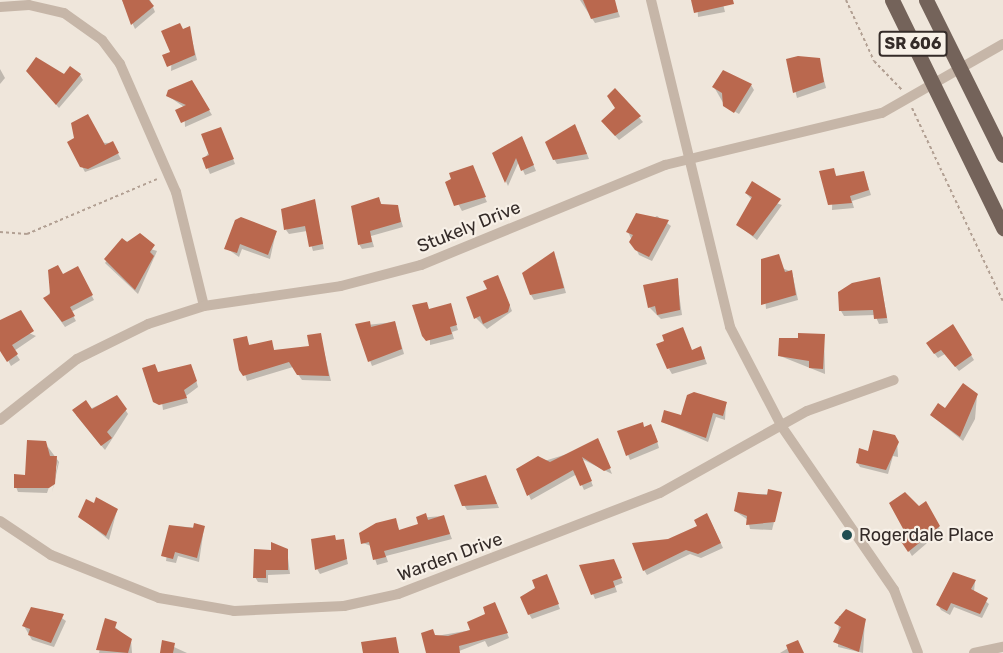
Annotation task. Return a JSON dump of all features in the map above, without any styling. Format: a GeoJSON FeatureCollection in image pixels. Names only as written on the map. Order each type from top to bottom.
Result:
{"type":"FeatureCollection","features":[{"type":"Feature","properties":{"kind":"main road","name":"SR 606"},"geometry":{"type":"LineString","coordinates":[[892,0],[1003,228]]}},
{"type":"Feature","properties":{"kind":"main road","name":"SR 606"},"geometry":{"type":"LineString","coordinates":[[926,0],[1003,155]]}},
{"type":"Feature","properties":{"kind":"street"},"geometry":{"type":"LineString","coordinates":[[651,0],[730,327],[782,427],[894,590],[918,653]]}},
{"type":"Feature","properties":{"kind":"street"},"geometry":{"type":"LineString","coordinates":[[0,7],[28,5],[64,13],[102,40],[120,64],[176,192],[204,306]]}},
{"type":"Feature","properties":{"kind":"street","name":"Stukely Drive"},"geometry":{"type":"LineString","coordinates":[[0,420],[77,359],[148,324],[204,306],[341,286],[402,271],[691,159],[853,123],[908,100],[961,73],[1003,44]]}},
{"type":"Feature","properties":{"kind":"street","name":"Warden Drive"},"geometry":{"type":"LineString","coordinates":[[0,521],[51,555],[159,598],[234,611],[344,606],[398,594],[660,493],[827,402],[876,390],[894,380]]}},
{"type":"Feature","properties":{"kind":"street"},"geometry":{"type":"LineString","coordinates":[[974,653],[1003,647]]}},
{"type":"Feature","properties":{"kind":"path"},"geometry":{"type":"LineString","coordinates":[[846,0],[874,61],[908,100],[1003,301]]}},
{"type":"Feature","properties":{"kind":"path"},"geometry":{"type":"LineString","coordinates":[[0,232],[27,234],[159,178]]}},
{"type":"Feature","properties":{"kind":"building"},"geometry":{"type":"Polygon","coordinates":[[[122,0],[149,0],[154,6],[131,25],[122,0]]]}},
{"type":"Feature","properties":{"kind":"building"},"geometry":{"type":"Polygon","coordinates":[[[583,0],[615,0],[618,12],[591,19],[583,0]]]}},
{"type":"Feature","properties":{"kind":"building"},"geometry":{"type":"Polygon","coordinates":[[[691,0],[733,0],[734,4],[694,13],[691,0]]]}},
{"type":"Feature","properties":{"kind":"building"},"geometry":{"type":"Polygon","coordinates":[[[180,23],[183,29],[190,26],[195,55],[167,67],[162,55],[170,52],[161,31],[180,23]]]}},
{"type":"Feature","properties":{"kind":"building"},"geometry":{"type":"Polygon","coordinates":[[[798,56],[820,58],[824,82],[793,93],[786,59],[798,56]]]}},
{"type":"Feature","properties":{"kind":"building"},"geometry":{"type":"Polygon","coordinates":[[[36,57],[64,74],[70,66],[81,74],[56,105],[26,71],[36,57]]]}},
{"type":"Feature","properties":{"kind":"building"},"geometry":{"type":"Polygon","coordinates":[[[723,70],[752,84],[734,113],[723,106],[722,93],[712,87],[723,70]]]}},
{"type":"Feature","properties":{"kind":"building"},"geometry":{"type":"Polygon","coordinates":[[[192,80],[210,110],[181,123],[175,110],[186,105],[166,96],[168,90],[192,80]]]}},
{"type":"Feature","properties":{"kind":"building"},"geometry":{"type":"Polygon","coordinates":[[[615,88],[641,116],[615,136],[601,121],[615,108],[607,96],[615,88]]]}},
{"type":"Feature","properties":{"kind":"building"},"geometry":{"type":"Polygon","coordinates":[[[88,114],[105,145],[113,141],[119,153],[88,169],[80,167],[67,142],[74,138],[71,123],[88,114]]]}},
{"type":"Feature","properties":{"kind":"building"},"geometry":{"type":"Polygon","coordinates":[[[575,124],[587,154],[553,160],[545,142],[575,124]]]}},
{"type":"Feature","properties":{"kind":"building"},"geometry":{"type":"Polygon","coordinates":[[[221,127],[234,159],[206,169],[202,158],[209,155],[201,134],[221,127]]]}},
{"type":"Feature","properties":{"kind":"building"},"geometry":{"type":"Polygon","coordinates":[[[522,136],[534,165],[521,171],[516,158],[505,183],[492,153],[522,136]]]}},
{"type":"Feature","properties":{"kind":"building"},"geometry":{"type":"Polygon","coordinates":[[[473,165],[486,197],[454,206],[445,182],[451,179],[449,173],[473,165]]]}},
{"type":"Feature","properties":{"kind":"building"},"geometry":{"type":"Polygon","coordinates":[[[834,168],[836,176],[864,171],[869,190],[850,196],[852,203],[828,205],[819,171],[834,168]]]}},
{"type":"Feature","properties":{"kind":"building"},"geometry":{"type":"Polygon","coordinates":[[[752,181],[781,199],[753,236],[736,225],[752,197],[745,193],[752,181]]]}},
{"type":"Feature","properties":{"kind":"building"},"geometry":{"type":"Polygon","coordinates":[[[379,197],[381,204],[398,205],[401,222],[370,231],[372,242],[358,245],[351,206],[379,197]]]}},
{"type":"Feature","properties":{"kind":"building"},"geometry":{"type":"Polygon","coordinates":[[[315,199],[323,244],[309,247],[305,226],[284,230],[281,209],[315,199]]]}},
{"type":"Feature","properties":{"kind":"building"},"geometry":{"type":"Polygon","coordinates":[[[636,213],[669,220],[649,257],[635,250],[629,242],[633,235],[626,232],[636,213]]]}},
{"type":"Feature","properties":{"kind":"building"},"geometry":{"type":"Polygon","coordinates":[[[241,217],[277,231],[268,255],[240,244],[237,253],[224,249],[235,220],[241,217]]]}},
{"type":"Feature","properties":{"kind":"building"},"geometry":{"type":"Polygon","coordinates":[[[140,233],[155,245],[150,252],[154,256],[135,290],[104,259],[122,238],[127,242],[140,233]]]}},
{"type":"Feature","properties":{"kind":"building"},"geometry":{"type":"Polygon","coordinates":[[[554,251],[564,288],[530,295],[522,273],[554,251]]]}},
{"type":"Feature","properties":{"kind":"building"},"geometry":{"type":"Polygon","coordinates":[[[779,254],[785,272],[792,270],[796,295],[761,305],[761,259],[779,254]]]}},
{"type":"Feature","properties":{"kind":"building"},"geometry":{"type":"Polygon","coordinates":[[[58,265],[63,274],[78,266],[93,295],[70,307],[75,316],[62,322],[43,298],[50,294],[48,270],[58,265]]]}},
{"type":"Feature","properties":{"kind":"building"},"geometry":{"type":"Polygon","coordinates":[[[498,275],[510,305],[508,312],[483,324],[480,316],[474,319],[466,297],[487,289],[483,281],[498,275]]]}},
{"type":"Feature","properties":{"kind":"building"},"geometry":{"type":"Polygon","coordinates":[[[880,277],[887,318],[874,319],[873,310],[839,311],[838,292],[852,283],[880,277]]]}},
{"type":"Feature","properties":{"kind":"building"},"geometry":{"type":"Polygon","coordinates":[[[678,278],[680,310],[657,315],[655,306],[648,308],[643,285],[678,278]]]}},
{"type":"Feature","properties":{"kind":"building"},"geometry":{"type":"Polygon","coordinates":[[[427,302],[429,309],[451,303],[457,325],[450,327],[452,334],[426,341],[422,336],[412,305],[427,302]]]}},
{"type":"Feature","properties":{"kind":"building"},"geometry":{"type":"Polygon","coordinates":[[[21,310],[34,331],[12,345],[18,354],[7,362],[0,351],[0,320],[21,310]]]}},
{"type":"Feature","properties":{"kind":"building"},"geometry":{"type":"Polygon","coordinates":[[[370,321],[371,327],[395,321],[402,349],[368,362],[355,324],[370,321]]]}},
{"type":"Feature","properties":{"kind":"building"},"geometry":{"type":"Polygon","coordinates":[[[953,324],[972,355],[955,367],[941,350],[934,354],[926,343],[953,324]]]}},
{"type":"Feature","properties":{"kind":"building"},"geometry":{"type":"Polygon","coordinates":[[[683,327],[692,350],[701,346],[705,359],[667,369],[656,344],[664,341],[662,335],[683,327]]]}},
{"type":"Feature","properties":{"kind":"building"},"geometry":{"type":"Polygon","coordinates":[[[321,333],[329,376],[297,375],[289,362],[243,376],[239,370],[233,339],[247,336],[249,345],[272,340],[274,350],[309,346],[307,335],[321,333]]]}},
{"type":"Feature","properties":{"kind":"building"},"geometry":{"type":"Polygon","coordinates":[[[798,333],[825,334],[823,369],[809,368],[809,361],[778,356],[779,338],[798,338],[798,333]]]}},
{"type":"Feature","properties":{"kind":"building"},"geometry":{"type":"Polygon","coordinates":[[[155,364],[158,372],[191,364],[197,381],[184,390],[187,398],[159,405],[153,402],[142,368],[155,364]]]}},
{"type":"Feature","properties":{"kind":"building"},"geometry":{"type":"Polygon","coordinates":[[[963,383],[978,394],[960,437],[930,415],[938,403],[945,408],[963,383]]]}},
{"type":"Feature","properties":{"kind":"building"},"geometry":{"type":"Polygon","coordinates":[[[694,392],[727,402],[723,416],[713,413],[706,438],[661,422],[664,410],[681,415],[687,395],[694,392]]]}},
{"type":"Feature","properties":{"kind":"building"},"geometry":{"type":"Polygon","coordinates":[[[117,395],[127,409],[107,432],[112,438],[101,446],[72,410],[86,400],[92,409],[117,395]]]}},
{"type":"Feature","properties":{"kind":"building"},"geometry":{"type":"Polygon","coordinates":[[[643,422],[644,427],[651,424],[658,442],[626,456],[617,431],[643,422]]]}},
{"type":"Feature","properties":{"kind":"building"},"geometry":{"type":"Polygon","coordinates":[[[873,430],[895,435],[899,442],[886,470],[856,463],[859,448],[868,451],[873,430]]]}},
{"type":"Feature","properties":{"kind":"building"},"geometry":{"type":"Polygon","coordinates":[[[598,438],[611,468],[604,471],[582,457],[592,481],[580,486],[573,470],[527,496],[516,469],[538,456],[550,462],[598,438]]]}},
{"type":"Feature","properties":{"kind":"building"},"geometry":{"type":"Polygon","coordinates":[[[27,440],[46,441],[50,456],[57,456],[55,484],[49,488],[14,488],[14,474],[25,475],[27,440]]]}},
{"type":"Feature","properties":{"kind":"building"},"geometry":{"type":"Polygon","coordinates":[[[486,475],[497,504],[462,506],[454,485],[486,475]]]}},
{"type":"Feature","properties":{"kind":"building"},"geometry":{"type":"Polygon","coordinates":[[[768,489],[782,492],[775,522],[746,525],[747,516],[734,511],[738,492],[767,495],[768,489]]]}},
{"type":"Feature","properties":{"kind":"building"},"geometry":{"type":"Polygon","coordinates":[[[905,492],[919,506],[926,501],[940,526],[908,552],[900,540],[907,536],[889,503],[905,492]]]}},
{"type":"Feature","properties":{"kind":"building"},"geometry":{"type":"Polygon","coordinates":[[[96,497],[118,509],[106,536],[78,517],[86,499],[94,503],[96,497]]]}},
{"type":"Feature","properties":{"kind":"building"},"geometry":{"type":"Polygon","coordinates":[[[426,513],[428,520],[444,515],[450,534],[384,551],[386,557],[373,560],[369,542],[361,544],[359,533],[376,523],[396,518],[399,530],[418,524],[416,517],[426,513]]]}},
{"type":"Feature","properties":{"kind":"building"},"geometry":{"type":"Polygon","coordinates":[[[707,513],[721,543],[698,554],[686,550],[643,571],[632,543],[668,539],[697,526],[694,520],[707,513]]]}},
{"type":"Feature","properties":{"kind":"building"},"geometry":{"type":"Polygon","coordinates":[[[194,523],[205,526],[197,558],[175,552],[173,559],[161,556],[169,525],[193,528],[194,523]]]}},
{"type":"Feature","properties":{"kind":"building"},"geometry":{"type":"Polygon","coordinates":[[[335,535],[336,540],[344,539],[347,559],[315,570],[311,539],[335,535]]]}},
{"type":"Feature","properties":{"kind":"building"},"geometry":{"type":"Polygon","coordinates":[[[271,542],[288,549],[288,570],[266,570],[266,578],[253,578],[254,549],[271,550],[271,542]]]}},
{"type":"Feature","properties":{"kind":"building"},"geometry":{"type":"Polygon","coordinates":[[[614,559],[622,578],[613,581],[615,587],[591,595],[579,565],[614,559]]]}},
{"type":"Feature","properties":{"kind":"building"},"geometry":{"type":"Polygon","coordinates":[[[953,572],[976,580],[971,589],[988,598],[980,614],[951,603],[947,611],[936,605],[953,572]]]}},
{"type":"Feature","properties":{"kind":"building"},"geometry":{"type":"Polygon","coordinates":[[[547,574],[559,604],[528,615],[520,597],[535,588],[532,580],[547,574]]]}},
{"type":"Feature","properties":{"kind":"building"},"geometry":{"type":"Polygon","coordinates":[[[495,602],[508,633],[459,646],[460,653],[426,653],[421,633],[433,629],[435,635],[448,636],[470,630],[467,622],[485,614],[483,607],[495,602]]]}},
{"type":"Feature","properties":{"kind":"building"},"geometry":{"type":"Polygon","coordinates":[[[31,607],[64,614],[51,643],[28,635],[30,629],[22,626],[31,607]]]}},
{"type":"Feature","properties":{"kind":"building"},"geometry":{"type":"Polygon","coordinates":[[[846,609],[866,619],[859,652],[833,642],[841,627],[834,623],[846,609]]]}},
{"type":"Feature","properties":{"kind":"building"},"geometry":{"type":"Polygon","coordinates":[[[105,618],[117,622],[115,628],[132,639],[128,653],[96,650],[105,618]]]}},
{"type":"Feature","properties":{"kind":"building"},"geometry":{"type":"Polygon","coordinates":[[[396,637],[399,653],[363,653],[361,642],[396,637]]]}},
{"type":"Feature","properties":{"kind":"building"},"geometry":{"type":"Polygon","coordinates":[[[162,640],[175,643],[173,653],[160,653],[162,640]]]}},
{"type":"Feature","properties":{"kind":"building"},"geometry":{"type":"Polygon","coordinates":[[[798,640],[804,653],[789,653],[786,645],[798,640]]]}},
{"type":"Feature","properties":{"kind":"place","name":"Rogerdale Place"},"geometry":{"type":"Point","coordinates":[847,535]}}]}
